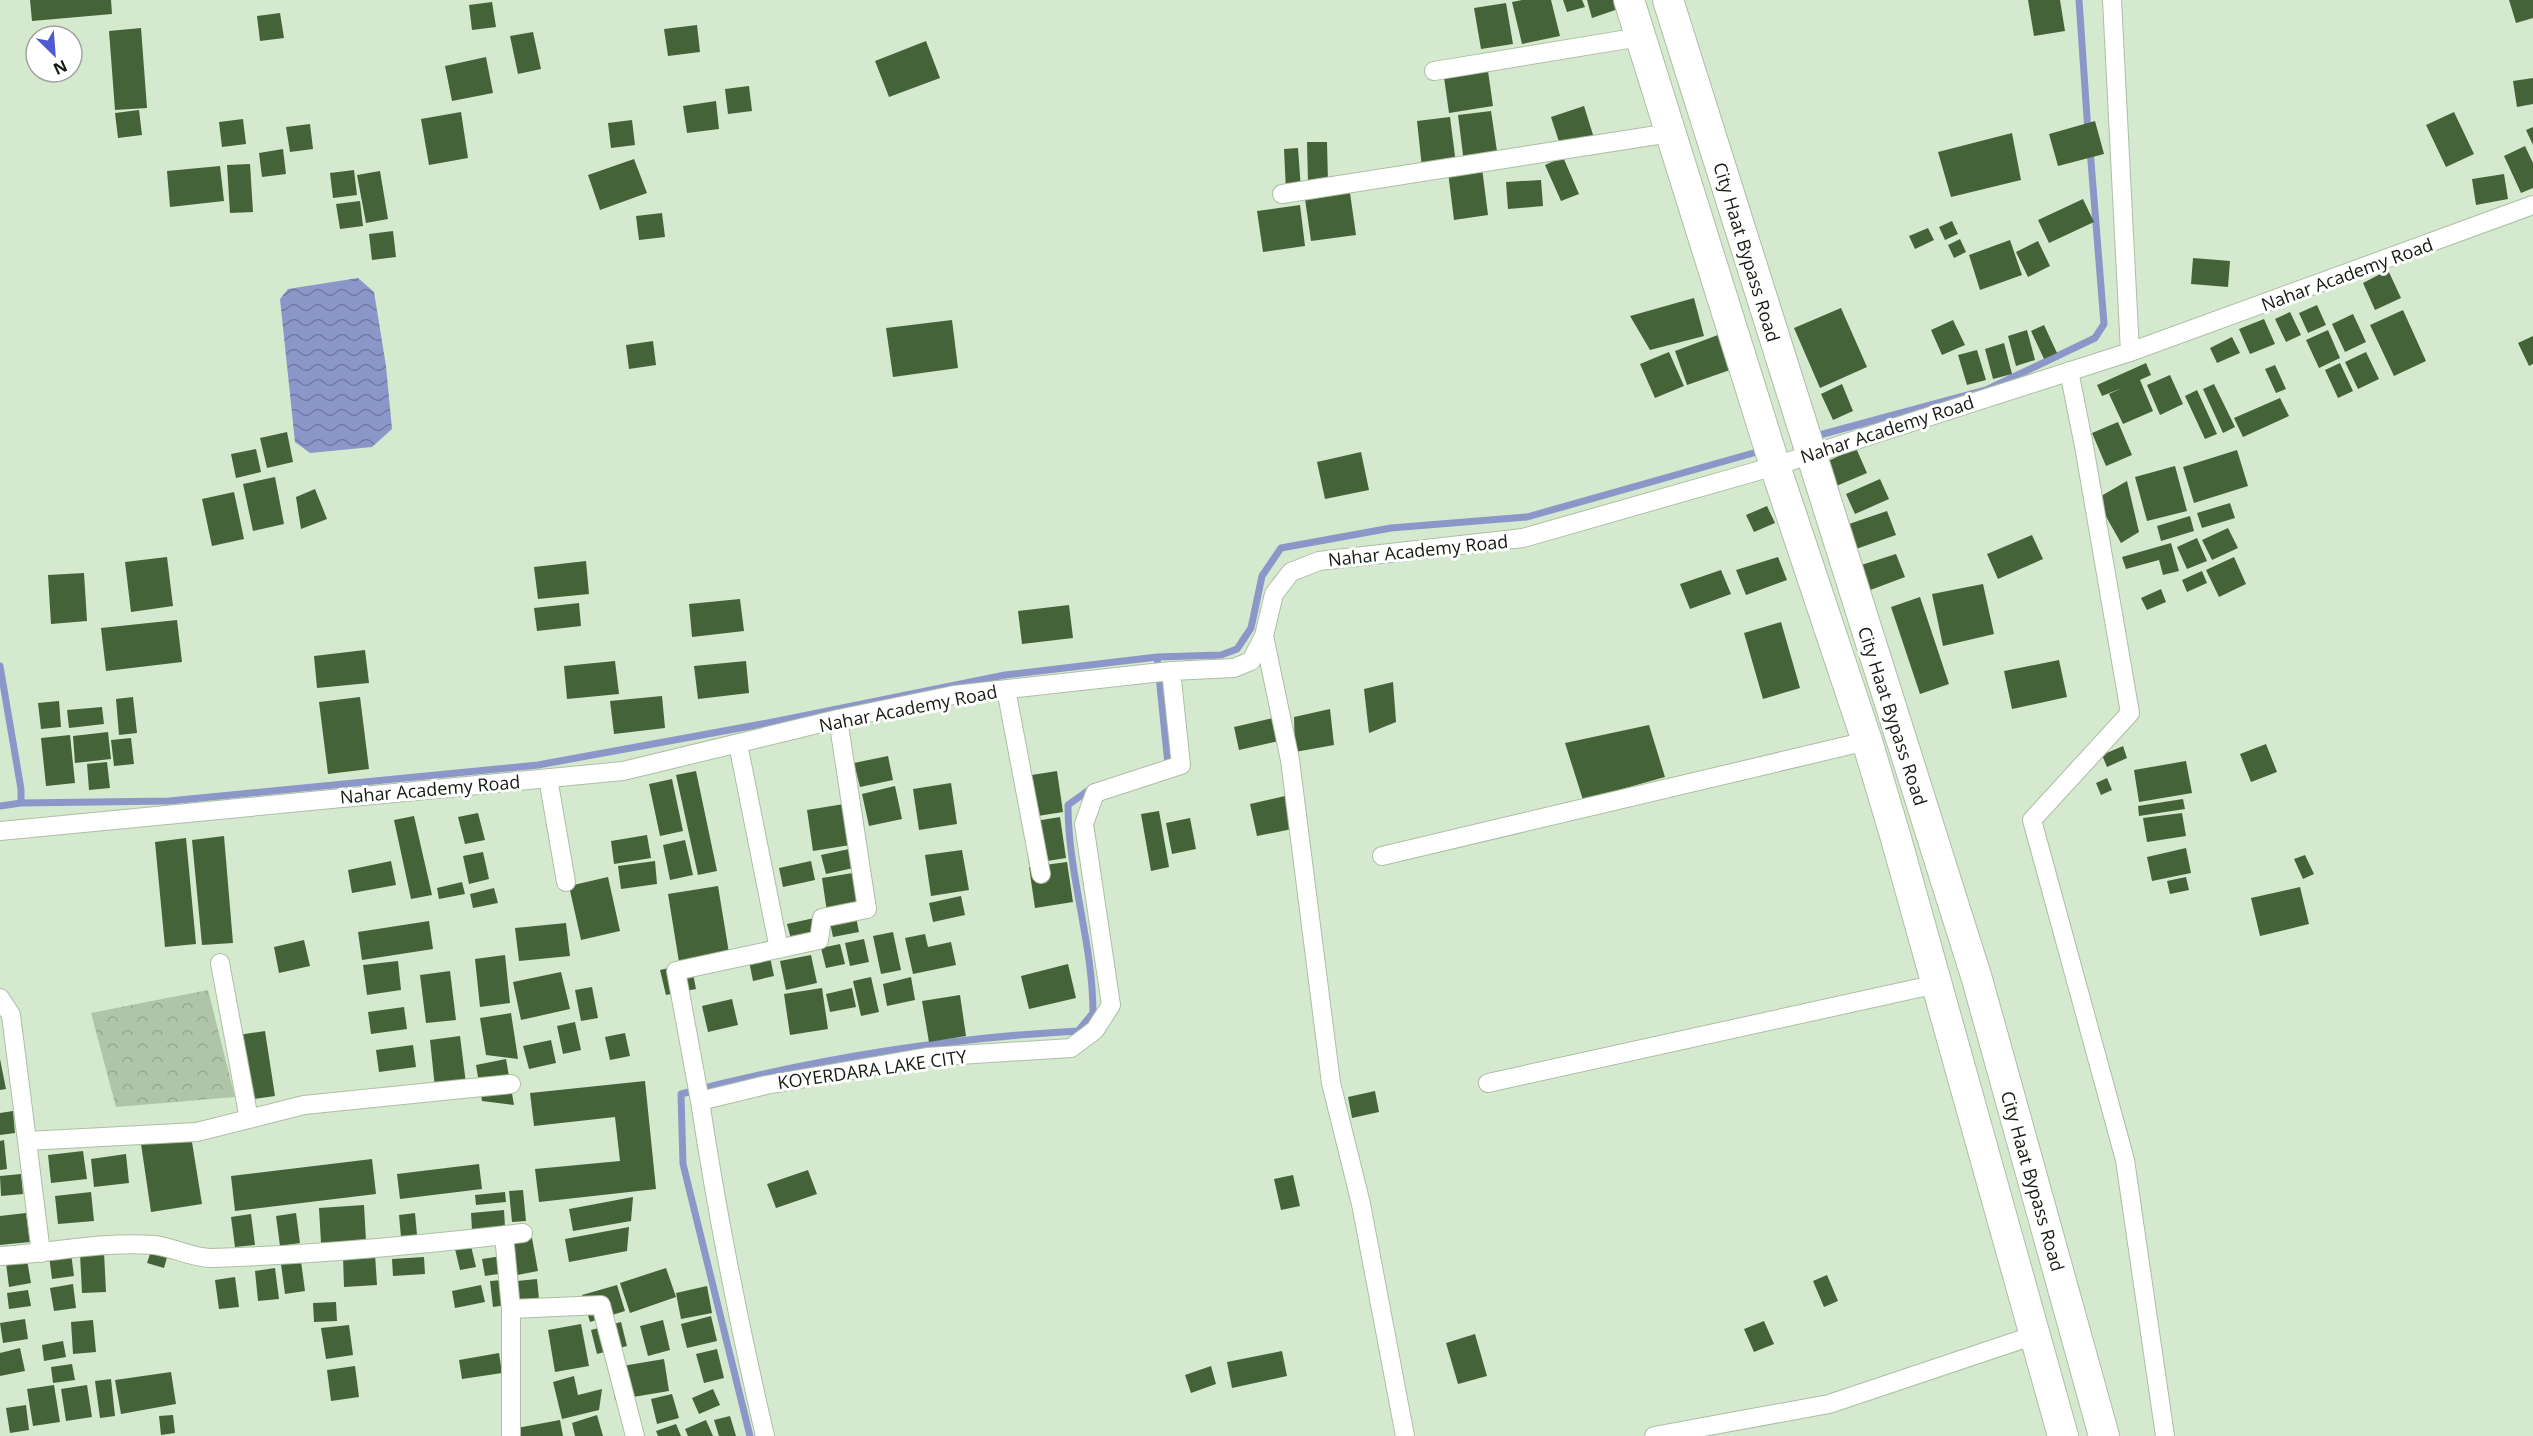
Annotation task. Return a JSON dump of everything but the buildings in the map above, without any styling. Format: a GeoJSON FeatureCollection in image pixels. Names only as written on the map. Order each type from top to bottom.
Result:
{"type":"FeatureCollection","features":[{"type":"Feature","properties":{"kind":"main road","name":"City Haat Bypass Road"},"geometry":{"type":"LineString","coordinates":[[1629,0],[1775,466],[1866,741],[1937,984],[2063,1436]]}},
{"type":"Feature","properties":{"kind":"main road","name":"City Haat Bypass Road"},"geometry":{"type":"LineString","coordinates":[[1668,0],[1977,979],[2104,1436]]}},
{"type":"Feature","properties":{"kind":"street"},"geometry":{"type":"LineString","coordinates":[[2112,0],[2130,352]]}},
{"type":"Feature","properties":{"kind":"street"},"geometry":{"type":"LineString","coordinates":[[1434,71],[1640,37]]}},
{"type":"Feature","properties":{"kind":"street"},"geometry":{"type":"LineString","coordinates":[[1282,194],[1670,133]]}},
{"type":"Feature","properties":{"kind":"street","name":"Nahar Academy Road"},"geometry":{"type":"LineString","coordinates":[[0,831],[623,771],[838,719],[954,695],[1171,671],[1234,668],[1251,661],[1264,636],[1274,594],[1291,572],[1319,557],[1523,538],[1775,466],[2130,352],[2533,206]]}},
{"type":"Feature","properties":{"kind":"street"},"geometry":{"type":"LineString","coordinates":[[2069,371],[2130,712],[2032,820],[2126,1160],[2165,1436]]}},
{"type":"Feature","properties":{"kind":"street"},"geometry":{"type":"LineString","coordinates":[[1264,636],[1290,760],[1331,1083],[1361,1204],[1405,1436]]}},
{"type":"Feature","properties":{"kind":"street","name":"KOYERDARA LAKE CITY"},"geometry":{"type":"LineString","coordinates":[[700,1101],[766,1085],[927,1057],[1071,1048],[1095,1030],[1111,1005],[1084,824],[1095,793],[1181,765],[1171,671]]}},
{"type":"Feature","properties":{"kind":"street"},"geometry":{"type":"LineString","coordinates":[[1006,689],[1041,874]]}},
{"type":"Feature","properties":{"kind":"street"},"geometry":{"type":"LineString","coordinates":[[765,1436],[742,1341],[676,971],[819,940],[822,918],[867,909],[838,719]]}},
{"type":"Feature","properties":{"kind":"street"},"geometry":{"type":"LineString","coordinates":[[1383,856],[1866,741]]}},
{"type":"Feature","properties":{"kind":"street"},"geometry":{"type":"LineString","coordinates":[[738,744],[779,949]]}},
{"type":"Feature","properties":{"kind":"street"},"geometry":{"type":"LineString","coordinates":[[548,778],[566,882]]}},
{"type":"Feature","properties":{"kind":"street"},"geometry":{"type":"LineString","coordinates":[[220,963],[249,1119]]}},
{"type":"Feature","properties":{"kind":"street"},"geometry":{"type":"LineString","coordinates":[[1488,1083],[1937,984]]}},
{"type":"Feature","properties":{"kind":"street"},"geometry":{"type":"LineString","coordinates":[[0,998],[11,1015],[41,1253]]}},
{"type":"Feature","properties":{"kind":"street"},"geometry":{"type":"LineString","coordinates":[[27,1141],[197,1132],[304,1105],[511,1084]]}},
{"type":"Feature","properties":{"kind":"street"},"geometry":{"type":"LineString","coordinates":[[0,1256],[41,1253],[73,1247],[154,1245],[207,1258],[398,1247],[523,1233]]}},
{"type":"Feature","properties":{"kind":"street"},"geometry":{"type":"LineString","coordinates":[[504,1235],[512,1309],[511,1436]]}},
{"type":"Feature","properties":{"kind":"street"},"geometry":{"type":"LineString","coordinates":[[512,1309],[601,1305],[634,1436]]}},
{"type":"Feature","properties":{"kind":"street"},"geometry":{"type":"LineString","coordinates":[[1654,1436],[1829,1404],[2035,1335]]}},
{"type":"Feature","properties":{"kind":"green space"},"geometry":{"type":"Polygon","coordinates":[[[208,990],[235,1097],[116,1107],[91,1013],[208,990]]]}},
{"type":"Feature","properties":{"kind":"water"},"geometry":{"type":"Polygon","coordinates":[[[358,278],[374,292],[386,366],[392,429],[372,447],[310,453],[295,442],[280,299],[288,289],[358,278]]]}},
{"type":"Feature","properties":{"kind":"waterway"},"geometry":{"type":"LineString","coordinates":[[2079,0],[2088,132]]}},
{"type":"Feature","properties":{"kind":"waterway"},"geometry":{"type":"LineString","coordinates":[[1812,437],[1986,390],[2095,338],[2104,324],[2090,149]]}},
{"type":"Feature","properties":{"kind":"waterway"},"geometry":{"type":"LineString","coordinates":[[0,666],[21,789],[21,803],[169,801],[538,765],[778,721],[1005,675],[1157,657],[1221,655],[1237,649],[1251,628],[1262,576],[1281,548],[1391,528],[1527,517],[1764,450]]}},
{"type":"Feature","properties":{"kind":"waterway"},"geometry":{"type":"LineString","coordinates":[[1157,657],[1168,764],[1164,765]]}},
{"type":"Feature","properties":{"kind":"waterway"},"geometry":{"type":"LineString","coordinates":[[750,1436],[683,1164],[681,1094],[779,1071],[878,1052],[978,1039],[1078,1031],[1093,1013],[1092,987],[1072,857],[1068,805],[1093,787]]}},
{"type":"Feature","properties":{"kind":"waterway"},"geometry":{"type":"LineString","coordinates":[[0,806],[21,803]]}}]}
